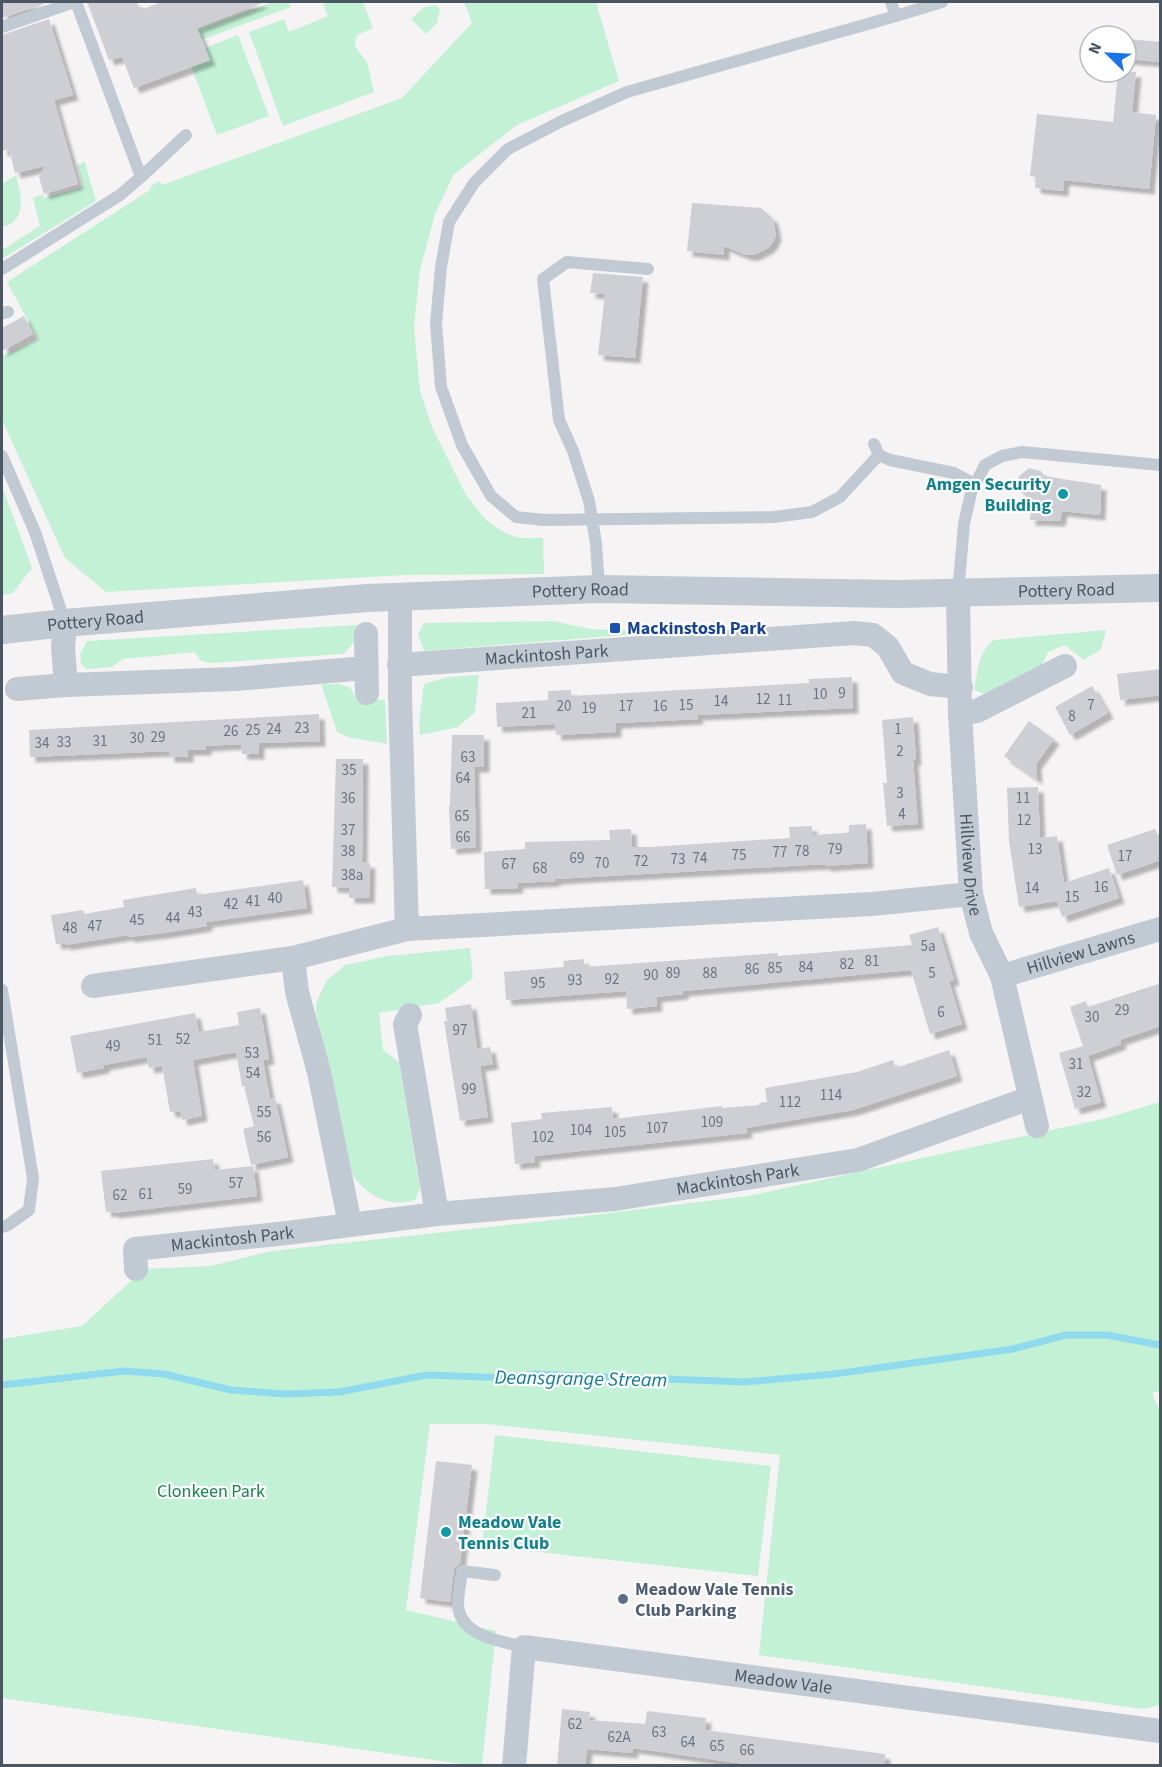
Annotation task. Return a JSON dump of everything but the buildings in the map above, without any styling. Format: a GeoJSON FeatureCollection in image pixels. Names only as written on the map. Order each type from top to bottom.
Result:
{"type":"FeatureCollection","features":[{"type":"Feature","properties":{"kind":"street","name":"Pottery Road"},"geometry":{"type":"LineString","coordinates":[[2,630],[367,598],[599,589],[958,593],[1161,588]]}},
{"type":"Feature","properties":{"kind":"street","name":"Hillview Drive"},"geometry":{"type":"LineString","coordinates":[[958,593],[960,714],[971,894],[981,933],[1002,976],[1037,1126]]}},
{"type":"Feature","properties":{"kind":"street"},"geometry":{"type":"LineString","coordinates":[[400,598],[399,665],[407,929]]}},
{"type":"Feature","properties":{"kind":"street"},"geometry":{"type":"LineString","coordinates":[[65,623],[63,647],[66,685]]}},
{"type":"Feature","properties":{"kind":"street","name":"Mackintosh Park"},"geometry":{"type":"LineString","coordinates":[[399,665],[854,633],[873,635],[888,647],[903,673],[930,684],[961,687]]}},
{"type":"Feature","properties":{"kind":"street"},"geometry":{"type":"LineString","coordinates":[[366,634],[367,693]]}},
{"type":"Feature","properties":{"kind":"street"},"geometry":{"type":"LineString","coordinates":[[960,714],[977,711],[1065,666]]}},
{"type":"Feature","properties":{"kind":"street"},"geometry":{"type":"LineString","coordinates":[[17,689],[236,679],[366,669]]}},
{"type":"Feature","properties":{"kind":"street"},"geometry":{"type":"LineString","coordinates":[[93,987],[293,958],[407,929],[872,904],[971,894]]}},
{"type":"Feature","properties":{"kind":"street","name":"Hillview Lawns"},"geometry":{"type":"LineString","coordinates":[[1002,976],[1161,929]]}},
{"type":"Feature","properties":{"kind":"street"},"geometry":{"type":"LineString","coordinates":[[293,958],[297,992],[319,1072],[350,1224]]}},
{"type":"Feature","properties":{"kind":"street"},"geometry":{"type":"LineString","coordinates":[[410,1015],[405,1024],[437,1214]]}},
{"type":"Feature","properties":{"kind":"street","name":"Mackintosh Park"},"geometry":{"type":"LineString","coordinates":[[136,1269],[135,1249],[437,1214],[615,1198],[858,1160],[1030,1098]]}},
{"type":"Feature","properties":{"kind":"street"},"geometry":{"type":"LineString","coordinates":[[514,1766],[524,1647]]}},
{"type":"Feature","properties":{"kind":"street","name":"Meadow Vale"},"geometry":{"type":"LineString","coordinates":[[524,1647],[1161,1731]]}},
{"type":"Feature","properties":{"kind":"lane"},"geometry":{"type":"LineString","coordinates":[[2,27],[75,2],[141,177]]}},
{"type":"Feature","properties":{"kind":"lane"},"geometry":{"type":"LineString","coordinates":[[891,2],[896,16]]}},
{"type":"Feature","properties":{"kind":"lane"},"geometry":{"type":"LineString","coordinates":[[942,2],[627,92],[562,121],[508,149],[474,183],[449,222],[441,267],[436,324],[441,387],[462,445],[491,496],[516,517],[544,520],[774,517],[812,512],[840,497],[876,450],[890,460],[954,473],[975,485]]}},
{"type":"Feature","properties":{"kind":"lane"},"geometry":{"type":"LineString","coordinates":[[2,269],[120,195],[186,135]]}},
{"type":"Feature","properties":{"kind":"lane"},"geometry":{"type":"LineString","coordinates":[[599,589],[589,501],[573,451],[559,420],[543,279],[567,262],[648,269]]}},
{"type":"Feature","properties":{"kind":"lane"},"geometry":{"type":"LineString","coordinates":[[958,593],[964,524],[971,493],[985,465],[1002,456],[1022,452],[1161,465]]}},
{"type":"Feature","properties":{"kind":"lane"},"geometry":{"type":"LineString","coordinates":[[2,456],[35,532],[65,623]]}},
{"type":"Feature","properties":{"kind":"lane"},"geometry":{"type":"LineString","coordinates":[[2,990],[33,1178],[29,1210],[2,1227]]}},
{"type":"Feature","properties":{"kind":"lane"},"geometry":{"type":"LineString","coordinates":[[495,1575],[462,1571],[458,1595],[460,1614],[464,1621],[478,1633],[488,1638],[524,1647]]}},
{"type":"Feature","properties":{"kind":"green space"},"geometry":{"type":"Polygon","coordinates":[[[273,2],[289,2],[291,7],[190,44],[186,34],[273,2]]]}},
{"type":"Feature","properties":{"kind":"green space"},"geometry":{"type":"Polygon","coordinates":[[[363,2],[373,28],[357,35],[355,42],[356,48],[367,62],[374,92],[283,126],[249,32],[284,19],[289,32],[328,16],[323,4],[363,2]]]}},
{"type":"Feature","properties":{"kind":"green space"},"geometry":{"type":"Polygon","coordinates":[[[464,2],[596,2],[619,81],[517,125],[454,174],[435,214],[420,270],[414,327],[420,391],[432,427],[466,495],[486,520],[507,534],[521,538],[543,538],[544,574],[406,575],[106,592],[65,558],[2,420],[2,356],[38,339],[7,282],[150,190],[150,187],[159,181],[162,185],[402,98],[472,23],[464,2]]]}},
{"type":"Feature","properties":{"kind":"green space"},"geometry":{"type":"Polygon","coordinates":[[[435,5],[440,9],[437,23],[426,34],[411,19],[423,8],[435,5]]]}},
{"type":"Feature","properties":{"kind":"green space"},"geometry":{"type":"Polygon","coordinates":[[[238,35],[269,116],[217,135],[187,55],[238,35]]]}},
{"type":"Feature","properties":{"kind":"green space"},"geometry":{"type":"Polygon","coordinates":[[[85,162],[96,201],[2,259],[2,250],[40,226],[33,198],[43,194],[44,198],[83,187],[77,165],[85,162]]]}},
{"type":"Feature","properties":{"kind":"green space"},"geometry":{"type":"Polygon","coordinates":[[[16,175],[21,206],[16,219],[2,227],[2,184],[16,175]]]}},
{"type":"Feature","properties":{"kind":"green space"},"geometry":{"type":"Polygon","coordinates":[[[2,486],[32,568],[13,593],[2,595],[2,486]]]}},
{"type":"Feature","properties":{"kind":"green space"},"geometry":{"type":"Polygon","coordinates":[[[553,621],[590,629],[661,632],[424,651],[418,634],[424,623],[553,621]]]}},
{"type":"Feature","properties":{"kind":"green space"},"geometry":{"type":"Polygon","coordinates":[[[357,625],[354,643],[343,654],[210,663],[201,661],[195,652],[123,659],[112,667],[87,669],[81,664],[80,654],[87,641],[357,625]]]}},
{"type":"Feature","properties":{"kind":"green space"},"geometry":{"type":"Polygon","coordinates":[[[1106,630],[1101,649],[1084,660],[1065,645],[1048,652],[1042,665],[984,694],[974,690],[982,656],[994,640],[1106,630]]]}},
{"type":"Feature","properties":{"kind":"green space"},"geometry":{"type":"Polygon","coordinates":[[[479,675],[475,712],[458,727],[420,735],[419,722],[424,684],[448,677],[479,675]]]}},
{"type":"Feature","properties":{"kind":"green space"},"geometry":{"type":"Polygon","coordinates":[[[321,684],[350,687],[356,699],[385,700],[387,744],[348,737],[337,732],[321,684]]]}},
{"type":"Feature","properties":{"kind":"green space"},"geometry":{"type":"Polygon","coordinates":[[[470,948],[473,978],[439,1003],[379,1013],[383,1050],[399,1062],[420,1188],[415,1200],[394,1202],[376,1197],[361,1185],[348,1168],[316,1004],[326,981],[345,965],[388,956],[470,948]]]}},
{"type":"Feature","properties":{"kind":"green space","name":"Clonkeen Park"},"geometry":{"type":"Polygon","coordinates":[[[1160,1102],[1160,1391],[1152,1393],[1160,1411],[1160,1705],[1143,1709],[759,1655],[780,1455],[487,1424],[430,1424],[406,1610],[496,1631],[482,1765],[2,1698],[2,1339],[82,1326],[144,1269],[211,1266],[271,1251],[748,1196],[1107,1118],[1160,1102]]]}},
{"type":"Feature","properties":{"kind":"green space"},"geometry":{"type":"Polygon","coordinates":[[[495,1435],[771,1466],[758,1576],[482,1546],[495,1435]]]}},
{"type":"Feature","properties":{"kind":"waterway","name":"Deansgrange Stream"},"geometry":{"type":"LineString","coordinates":[[2,1385],[124,1371],[164,1374],[231,1390],[286,1394],[339,1392],[427,1375],[512,1378],[535,1374],[744,1382],[834,1374],[1013,1349],[1066,1335],[1107,1335],[1160,1345]]}},
{"type":"Feature","properties":{"kind":"place","name":"Amgen Security Building"},"geometry":{"type":"Point","coordinates":[1063,494]}},
{"type":"Feature","properties":{"kind":"place","name":"Mackinstosh Park"},"geometry":{"type":"Point","coordinates":[615,628]}},
{"type":"Feature","properties":{"kind":"place","name":"Meadow Vale Tennis Club"},"geometry":{"type":"Point","coordinates":[446,1532]}},
{"type":"Feature","properties":{"kind":"place","name":"Meadow Vale Tennis Club Parking"},"geometry":{"type":"Point","coordinates":[623,1599]}}]}
